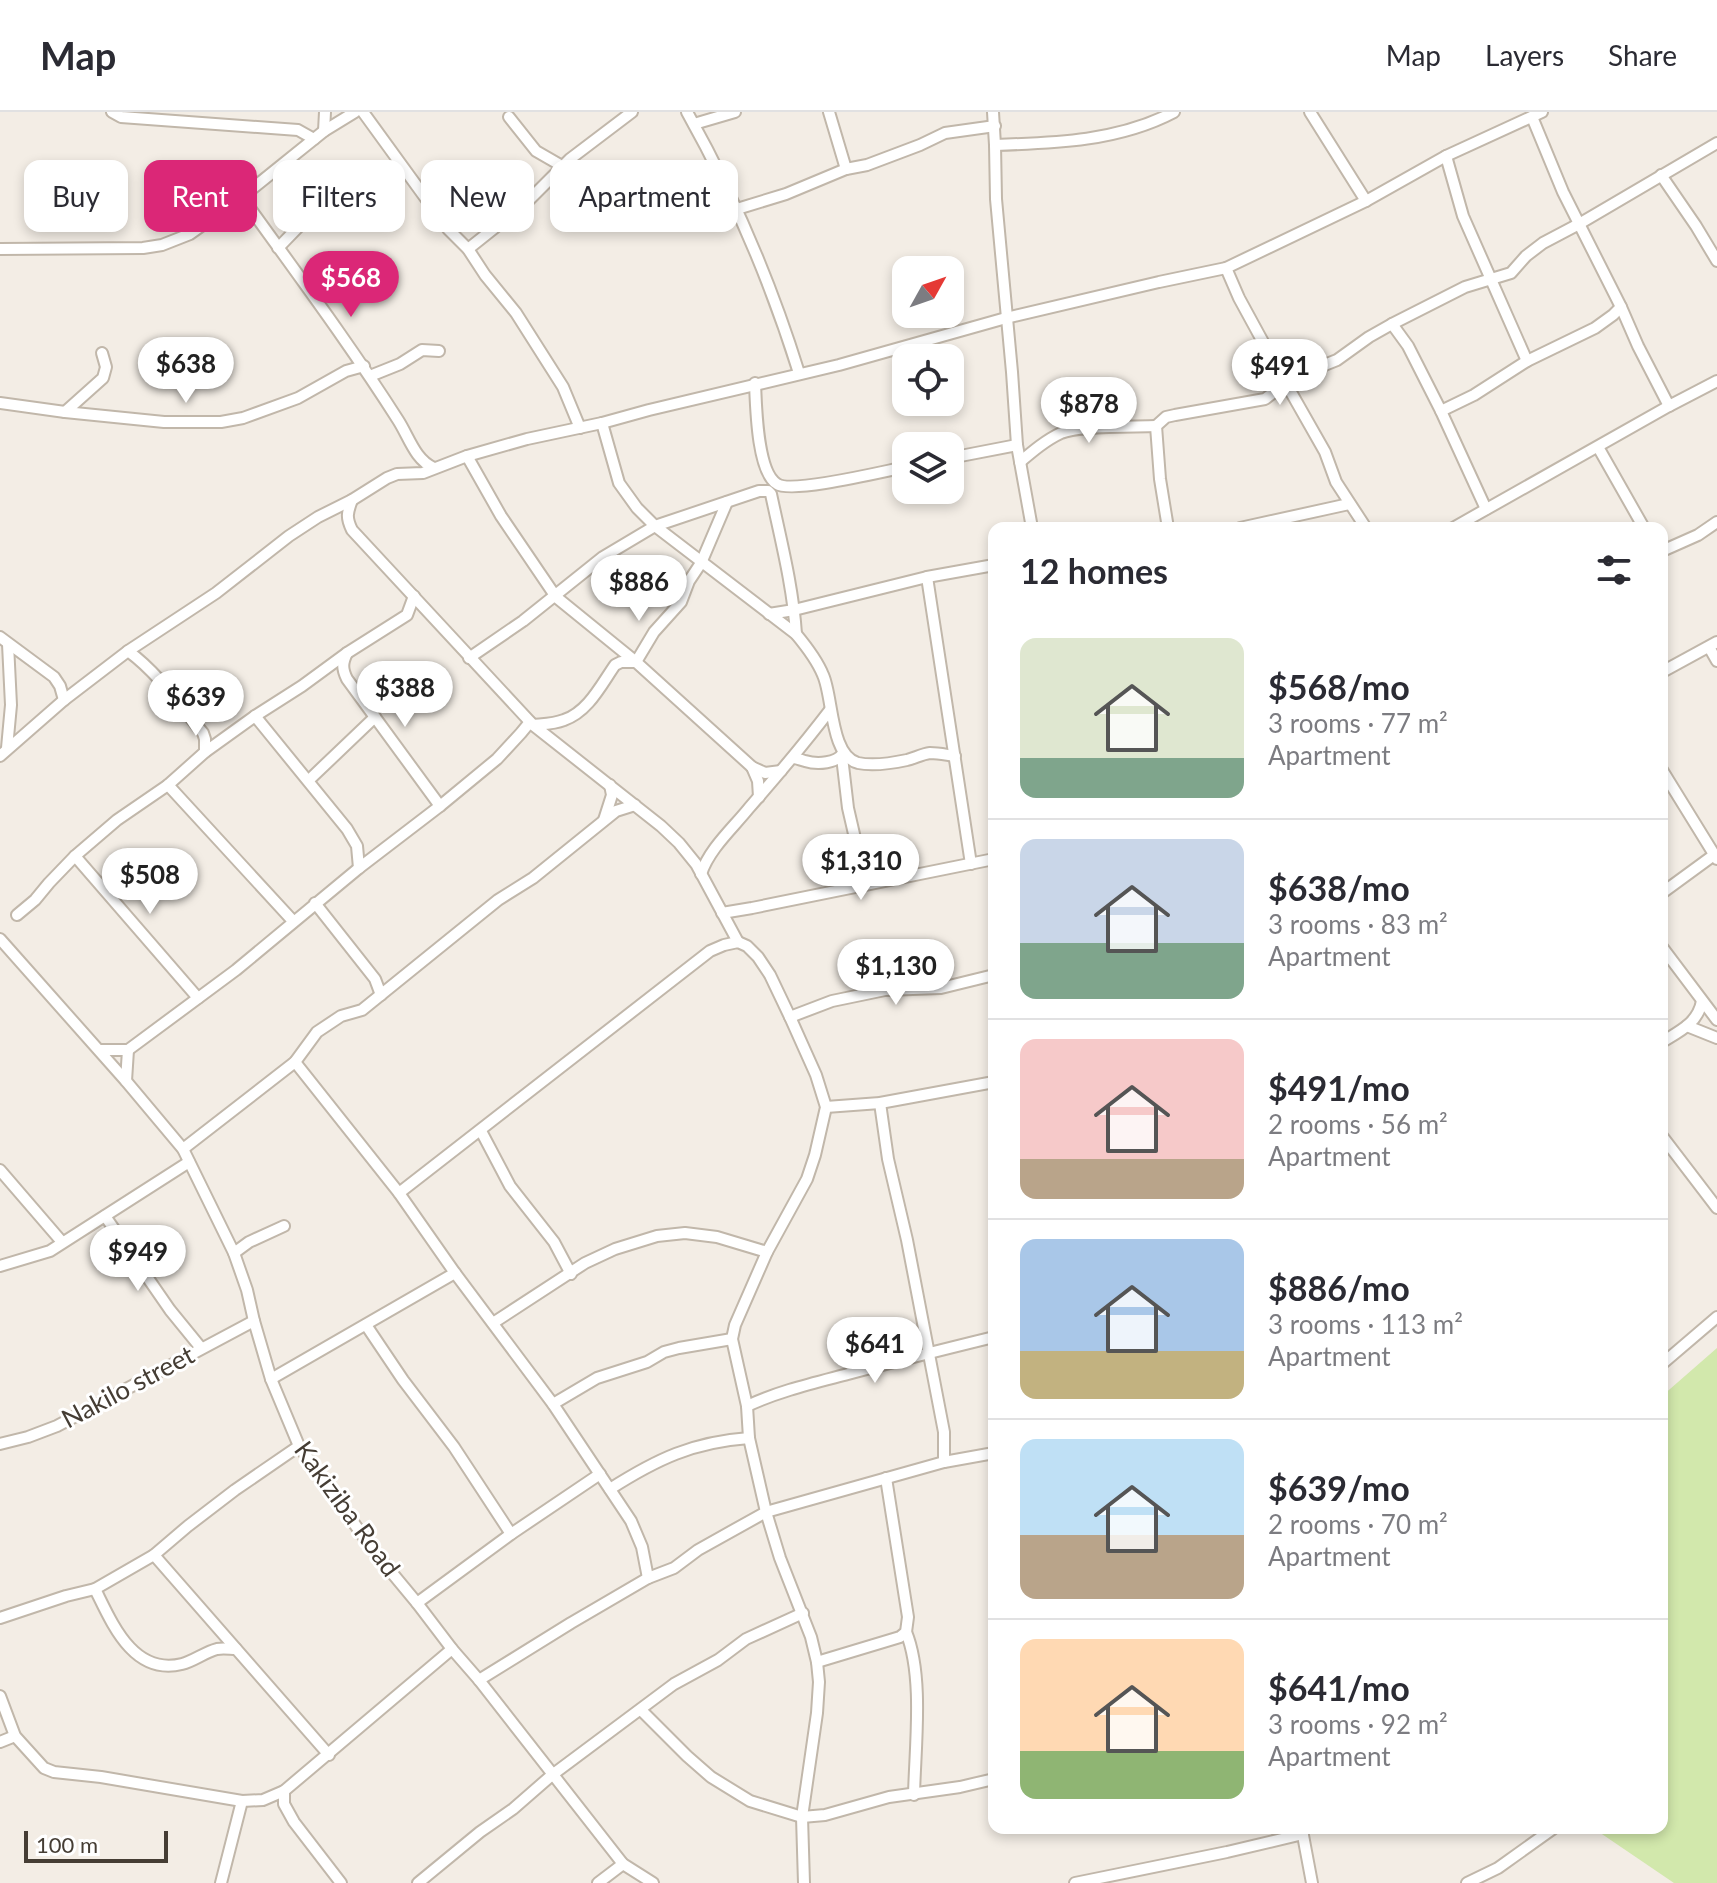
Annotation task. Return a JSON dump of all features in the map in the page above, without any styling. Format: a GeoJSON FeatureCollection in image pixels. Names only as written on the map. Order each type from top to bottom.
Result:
{"type":"FeatureCollection","features":[{"type":"Feature","properties":{"kind":"street"},"geometry":{"type":"LineString","coordinates":[[112,112],[121,117],[298,130],[314,139]]}},
{"type":"Feature","properties":{"kind":"street"},"geometry":{"type":"LineString","coordinates":[[324,131],[325,112]]}},
{"type":"Feature","properties":{"kind":"street"},"geometry":{"type":"LineString","coordinates":[[257,185],[324,131],[355,112]]}},
{"type":"Feature","properties":{"kind":"street"},"geometry":{"type":"LineString","coordinates":[[363,112],[448,229],[468,249],[516,313],[563,387],[580,428]]}},
{"type":"Feature","properties":{"kind":"street"},"geometry":{"type":"LineString","coordinates":[[570,160],[632,112]]}},
{"type":"Feature","properties":{"kind":"street"},"geometry":{"type":"LineString","coordinates":[[687,112],[712,160]]}},
{"type":"Feature","properties":{"kind":"street"},"geometry":{"type":"LineString","coordinates":[[694,124],[735,112]]}},
{"type":"Feature","properties":{"kind":"street"},"geometry":{"type":"LineString","coordinates":[[829,112],[846,169]]}},
{"type":"Feature","properties":{"kind":"street"},"geometry":{"type":"LineString","coordinates":[[993,112],[996,199],[1017,445],[1031,522]]}},
{"type":"Feature","properties":{"kind":"street"},"geometry":{"type":"LineString","coordinates":[[995,145],[1097,138],[1174,112]]}},
{"type":"Feature","properties":{"kind":"street"},"geometry":{"type":"LineString","coordinates":[[1310,112],[1366,201]]}},
{"type":"Feature","properties":{"kind":"street"},"geometry":{"type":"LineString","coordinates":[[3,752],[128,651],[216,593],[289,536],[387,478],[397,474],[423,473],[467,456],[527,439],[839,365],[1006,318],[1226,268],[1366,201],[1446,156],[1537,114],[1549,162],[1669,406]]}},
{"type":"Feature","properties":{"kind":"street"},"geometry":{"type":"LineString","coordinates":[[509,117],[536,151],[552,160]]}},
{"type":"Feature","properties":{"kind":"street"},"geometry":{"type":"LineString","coordinates":[[738,209],[786,194],[846,169],[867,165],[945,133],[995,126]]}},
{"type":"Feature","properties":{"kind":"street"},"geometry":{"type":"LineString","coordinates":[[1020,462],[1063,432],[1156,426],[1166,417],[1265,399],[1286,383],[1337,360],[1392,324],[1465,287],[1504,277],[1543,243],[1717,143]]}},
{"type":"Feature","properties":{"kind":"street"},"geometry":{"type":"LineString","coordinates":[[1446,156],[1463,216],[1527,361]]}},
{"type":"Feature","properties":{"kind":"street"},"geometry":{"type":"LineString","coordinates":[[1661,175],[1717,261]]}},
{"type":"Feature","properties":{"kind":"street"},"geometry":{"type":"LineString","coordinates":[[468,249],[526,203],[550,178]]}},
{"type":"Feature","properties":{"kind":"street"},"geometry":{"type":"LineString","coordinates":[[738,212],[799,373]]}},
{"type":"Feature","properties":{"kind":"street"},"geometry":{"type":"LineString","coordinates":[[257,218],[367,371],[418,456],[434,468]]}},
{"type":"Feature","properties":{"kind":"street"},"geometry":{"type":"LineString","coordinates":[[0,249],[143,248],[162,245],[193,232]]}},
{"type":"Feature","properties":{"kind":"street"},"geometry":{"type":"LineString","coordinates":[[278,248],[293,232]]}},
{"type":"Feature","properties":{"kind":"street"},"geometry":{"type":"LineString","coordinates":[[1226,268],[1239,298],[1325,452],[1336,482],[1362,522]]}},
{"type":"Feature","properties":{"kind":"street"},"geometry":{"type":"LineString","coordinates":[[1441,411],[1474,395],[1527,361],[1595,328],[1621,307]]}},
{"type":"Feature","properties":{"kind":"street"},"geometry":{"type":"LineString","coordinates":[[1392,324],[1408,346],[1486,509]]}},
{"type":"Feature","properties":{"kind":"street"},"geometry":{"type":"LineString","coordinates":[[0,403],[164,422],[221,422],[243,418],[298,398],[346,371],[367,371],[400,364],[422,350],[439,351]]}},
{"type":"Feature","properties":{"kind":"street"},"geometry":{"type":"LineString","coordinates":[[65,412],[103,378],[106,367],[102,353]]}},
{"type":"Feature","properties":{"kind":"street"},"geometry":{"type":"LineString","coordinates":[[1463,522],[1717,381]]}},
{"type":"Feature","properties":{"kind":"street"},"geometry":{"type":"LineString","coordinates":[[755,383],[757,430],[766,468],[778,485],[823,483],[892,470]]}},
{"type":"Feature","properties":{"kind":"street"},"geometry":{"type":"LineString","coordinates":[[602,423],[619,483],[637,508],[701,563],[796,634],[824,676],[843,754],[848,808],[857,847],[858,886]]}},
{"type":"Feature","properties":{"kind":"street"},"geometry":{"type":"LineString","coordinates":[[1156,426],[1167,522]]}},
{"type":"Feature","properties":{"kind":"street"},"geometry":{"type":"LineString","coordinates":[[964,455],[1017,445]]}},
{"type":"Feature","properties":{"kind":"street"},"geometry":{"type":"LineString","coordinates":[[1598,447],[1641,522]]}},
{"type":"Feature","properties":{"kind":"street"},"geometry":{"type":"LineString","coordinates":[[410,473],[418,456]]}},
{"type":"Feature","properties":{"kind":"street"},"geometry":{"type":"LineString","coordinates":[[467,456],[501,516],[556,597],[636,662],[752,767],[765,773],[781,771]]}},
{"type":"Feature","properties":{"kind":"street"},"geometry":{"type":"LineString","coordinates":[[469,658],[556,597],[603,557],[655,526],[759,491],[771,494],[796,634]]}},
{"type":"Feature","properties":{"kind":"street"},"geometry":{"type":"LineString","coordinates":[[352,500],[347,514],[352,530],[469,658],[531,723],[679,843],[701,874],[738,942]]}},
{"type":"Feature","properties":{"kind":"street"},"geometry":{"type":"LineString","coordinates":[[636,662],[654,632],[681,602],[727,502]]}},
{"type":"Feature","properties":{"kind":"street"},"geometry":{"type":"LineString","coordinates":[[1270,522],[1349,504]]}},
{"type":"Feature","properties":{"kind":"street"},"geometry":{"type":"LineString","coordinates":[[1668,548],[1698,535],[1717,522]]}},
{"type":"Feature","properties":{"kind":"street"},"geometry":{"type":"LineString","coordinates":[[769,614],[988,566]]}},
{"type":"Feature","properties":{"kind":"street"},"geometry":{"type":"LineString","coordinates":[[927,577],[971,864]]}},
{"type":"Feature","properties":{"kind":"street"},"geometry":{"type":"LineString","coordinates":[[407,615],[414,596]]}},
{"type":"Feature","properties":{"kind":"street"},"geometry":{"type":"LineString","coordinates":[[17,915],[75,856],[117,820],[168,785],[205,752],[347,653],[407,615],[427,611]]}},
{"type":"Feature","properties":{"kind":"street"},"geometry":{"type":"LineString","coordinates":[[4,640],[54,677],[64,700]]}},
{"type":"Feature","properties":{"kind":"street"},"geometry":{"type":"LineString","coordinates":[[3,752],[11,705],[4,640]]}},
{"type":"Feature","properties":{"kind":"street"},"geometry":{"type":"LineString","coordinates":[[1668,669],[1713,644],[1717,661]]}},
{"type":"Feature","properties":{"kind":"street"},"geometry":{"type":"LineString","coordinates":[[128,651],[160,680],[203,733],[205,752]]}},
{"type":"Feature","properties":{"kind":"street"},"geometry":{"type":"LineString","coordinates":[[347,653],[343,661],[347,679],[440,806]]}},
{"type":"Feature","properties":{"kind":"street"},"geometry":{"type":"LineString","coordinates":[[100,1050],[128,1050],[236,970],[315,903],[440,806],[497,759],[531,723],[567,720],[588,704],[615,665],[636,662]]}},
{"type":"Feature","properties":{"kind":"street"},"geometry":{"type":"LineString","coordinates":[[701,874],[709,858],[830,710]]}},
{"type":"Feature","properties":{"kind":"street"},"geometry":{"type":"LineString","coordinates":[[255,716],[347,829],[357,846],[359,868]]}},
{"type":"Feature","properties":{"kind":"street"},"geometry":{"type":"LineString","coordinates":[[309,780],[375,717]]}},
{"type":"Feature","properties":{"kind":"street"},"geometry":{"type":"LineString","coordinates":[[843,754],[861,764],[908,760],[927,753],[955,756]]}},
{"type":"Feature","properties":{"kind":"street"},"geometry":{"type":"LineString","coordinates":[[793,758],[814,762],[835,761],[843,754]]}},
{"type":"Feature","properties":{"kind":"street"},"geometry":{"type":"LineString","coordinates":[[752,767],[758,781],[759,797]]}},
{"type":"Feature","properties":{"kind":"street"},"geometry":{"type":"LineString","coordinates":[[1668,780],[1715,857],[1668,889]]}},
{"type":"Feature","properties":{"kind":"street"},"geometry":{"type":"LineString","coordinates":[[168,785],[293,921]]}},
{"type":"Feature","properties":{"kind":"street"},"geometry":{"type":"LineString","coordinates":[[604,820],[612,795],[610,785]]}},
{"type":"Feature","properties":{"kind":"street"},"geometry":{"type":"LineString","coordinates":[[183,1149],[295,1062],[317,1032],[341,1016],[362,1010],[498,900],[533,878],[604,820],[616,811],[635,805]]}},
{"type":"Feature","properties":{"kind":"street"},"geometry":{"type":"LineString","coordinates":[[75,856],[198,998]]}},
{"type":"Feature","properties":{"kind":"street"},"geometry":{"type":"LineString","coordinates":[[722,913],[988,860]]}},
{"type":"Feature","properties":{"kind":"street"},"geometry":{"type":"LineString","coordinates":[[315,903],[375,979],[381,995]]}},
{"type":"Feature","properties":{"kind":"street","name":"Kakiziba Road"},"geometry":{"type":"LineString","coordinates":[[0,939],[100,1050],[183,1149],[234,1253],[271,1379],[299,1446],[373,1550],[623,1864],[653,1883]]}},
{"type":"Feature","properties":{"kind":"street"},"geometry":{"type":"LineString","coordinates":[[399,1193],[710,951],[738,942],[758,957],[770,975],[816,1075],[826,1107],[807,1179],[767,1252],[735,1325],[732,1339],[747,1406],[749,1438],[766,1512],[780,1558],[803,1613],[817,1662],[817,1713],[802,1817],[804,1883]]}},
{"type":"Feature","properties":{"kind":"street"},"geometry":{"type":"LineString","coordinates":[[1668,955],[1717,1020]]}},
{"type":"Feature","properties":{"kind":"street"},"geometry":{"type":"LineString","coordinates":[[790,1017],[832,1001],[885,990],[941,988],[988,976]]}},
{"type":"Feature","properties":{"kind":"street"},"geometry":{"type":"LineString","coordinates":[[1668,1038],[1698,1015],[1702,1001]]}},
{"type":"Feature","properties":{"kind":"street"},"geometry":{"type":"LineString","coordinates":[[1687,1026],[1717,1038]]}},
{"type":"Feature","properties":{"kind":"street"},"geometry":{"type":"LineString","coordinates":[[126,1081],[128,1050]]}},
{"type":"Feature","properties":{"kind":"street"},"geometry":{"type":"LineString","coordinates":[[295,1062],[399,1193],[553,1404],[631,1521],[642,1547],[648,1578]]}},
{"type":"Feature","properties":{"kind":"street"},"geometry":{"type":"LineString","coordinates":[[826,1107],[880,1103],[988,1083]]}},
{"type":"Feature","properties":{"kind":"street"},"geometry":{"type":"LineString","coordinates":[[880,1103],[888,1159],[930,1352],[944,1432],[944,1462]]}},
{"type":"Feature","properties":{"kind":"street"},"geometry":{"type":"LineString","coordinates":[[481,1131],[510,1186],[554,1242],[571,1274]]}},
{"type":"Feature","properties":{"kind":"street"},"geometry":{"type":"LineString","coordinates":[[1668,1144],[1717,1208]]}},
{"type":"Feature","properties":{"kind":"street"},"geometry":{"type":"LineString","coordinates":[[0,1266],[50,1251],[189,1162]]}},
{"type":"Feature","properties":{"kind":"street"},"geometry":{"type":"LineString","coordinates":[[0,1170],[62,1242]]}},
{"type":"Feature","properties":{"kind":"street"},"geometry":{"type":"LineString","coordinates":[[105,1216],[170,1310],[201,1348]]}},
{"type":"Feature","properties":{"kind":"street"},"geometry":{"type":"LineString","coordinates":[[234,1253],[249,1242],[284,1226]]}},
{"type":"Feature","properties":{"kind":"street"},"geometry":{"type":"LineString","coordinates":[[493,1323],[585,1263],[615,1249],[657,1236],[685,1233],[717,1237],[767,1252]]}},
{"type":"Feature","properties":{"kind":"street"},"geometry":{"type":"LineString","coordinates":[[271,1379],[455,1273]]}},
{"type":"Feature","properties":{"kind":"street"},"geometry":{"type":"LineString","coordinates":[[1668,1359],[1717,1317]]}},
{"type":"Feature","properties":{"kind":"street","name":"Nakilo street"},"geometry":{"type":"LineString","coordinates":[[0,1444],[57,1426],[254,1321]]}},
{"type":"Feature","properties":{"kind":"street"},"geometry":{"type":"LineString","coordinates":[[366,1325],[454,1447],[511,1534]]}},
{"type":"Feature","properties":{"kind":"street"},"geometry":{"type":"LineString","coordinates":[[747,1406],[769,1396],[988,1338]]}},
{"type":"Feature","properties":{"kind":"street"},"geometry":{"type":"LineString","coordinates":[[553,1404],[597,1378],[647,1362],[664,1352],[732,1339]]}},
{"type":"Feature","properties":{"kind":"street"},"geometry":{"type":"LineString","coordinates":[[610,1489],[650,1464],[684,1450],[724,1440],[749,1438]]}},
{"type":"Feature","properties":{"kind":"street"},"geometry":{"type":"LineString","coordinates":[[0,1618],[95,1589],[154,1555],[235,1490],[299,1446]]}},
{"type":"Feature","properties":{"kind":"street"},"geometry":{"type":"LineString","coordinates":[[479,1680],[571,1623],[648,1578],[674,1568],[698,1550],[766,1512],[944,1462],[988,1454]]}},
{"type":"Feature","properties":{"kind":"street"},"geometry":{"type":"LineString","coordinates":[[417,1603],[600,1474]]}},
{"type":"Feature","properties":{"kind":"street"},"geometry":{"type":"LineString","coordinates":[[886,1478],[917,1691],[914,1795]]}},
{"type":"Feature","properties":{"kind":"street"},"geometry":{"type":"LineString","coordinates":[[154,1555],[329,1755]]}},
{"type":"Feature","properties":{"kind":"street"},"geometry":{"type":"LineString","coordinates":[[95,1589],[127,1646],[144,1660],[163,1665],[182,1664],[218,1649],[236,1649]]}},
{"type":"Feature","properties":{"kind":"street"},"geometry":{"type":"LineString","coordinates":[[418,1883],[552,1775],[674,1684],[718,1660],[746,1639],[803,1613]]}},
{"type":"Feature","properties":{"kind":"street"},"geometry":{"type":"LineString","coordinates":[[817,1662],[900,1637],[906,1632]]}},
{"type":"Feature","properties":{"kind":"street"},"geometry":{"type":"LineString","coordinates":[[0,1696],[15,1736],[44,1768],[54,1772],[242,1801],[263,1800],[284,1791],[452,1649]]}},
{"type":"Feature","properties":{"kind":"street"},"geometry":{"type":"LineString","coordinates":[[641,1710],[711,1777],[750,1801],[802,1817],[825,1815],[889,1797],[988,1780]]}},
{"type":"Feature","properties":{"kind":"street"},"geometry":{"type":"LineString","coordinates":[[0,1742],[15,1736]]}},
{"type":"Feature","properties":{"kind":"street"},"geometry":{"type":"LineString","coordinates":[[284,1791],[284,1804],[294,1822],[341,1883]]}},
{"type":"Feature","properties":{"kind":"street"},"geometry":{"type":"LineString","coordinates":[[221,1883],[242,1801]]}},
{"type":"Feature","properties":{"kind":"street"},"geometry":{"type":"LineString","coordinates":[[1075,1883],[1227,1852],[1291,1834]]}},
{"type":"Feature","properties":{"kind":"street"},"geometry":{"type":"LineString","coordinates":[[1303,1834],[1312,1883]]}},
{"type":"Feature","properties":{"kind":"street"},"geometry":{"type":"LineString","coordinates":[[1467,1883],[1498,1868],[1546,1834]]}},
{"type":"Feature","properties":{"kind":"street"},"geometry":{"type":"LineString","coordinates":[[598,1883],[623,1864]]}},
{"type":"Feature","properties":{"kind":"street"},"geometry":{"type":"LineString","coordinates":[[1143,1869],[1146,1883]]}},
{"type":"Feature","properties":{"kind":"green space"},"geometry":{"type":"Polygon","coordinates":[[[1717,1348],[1717,1883],[1674,1883],[1602,1834],[1668,1834],[1668,1391],[1717,1348]]]}}]}
